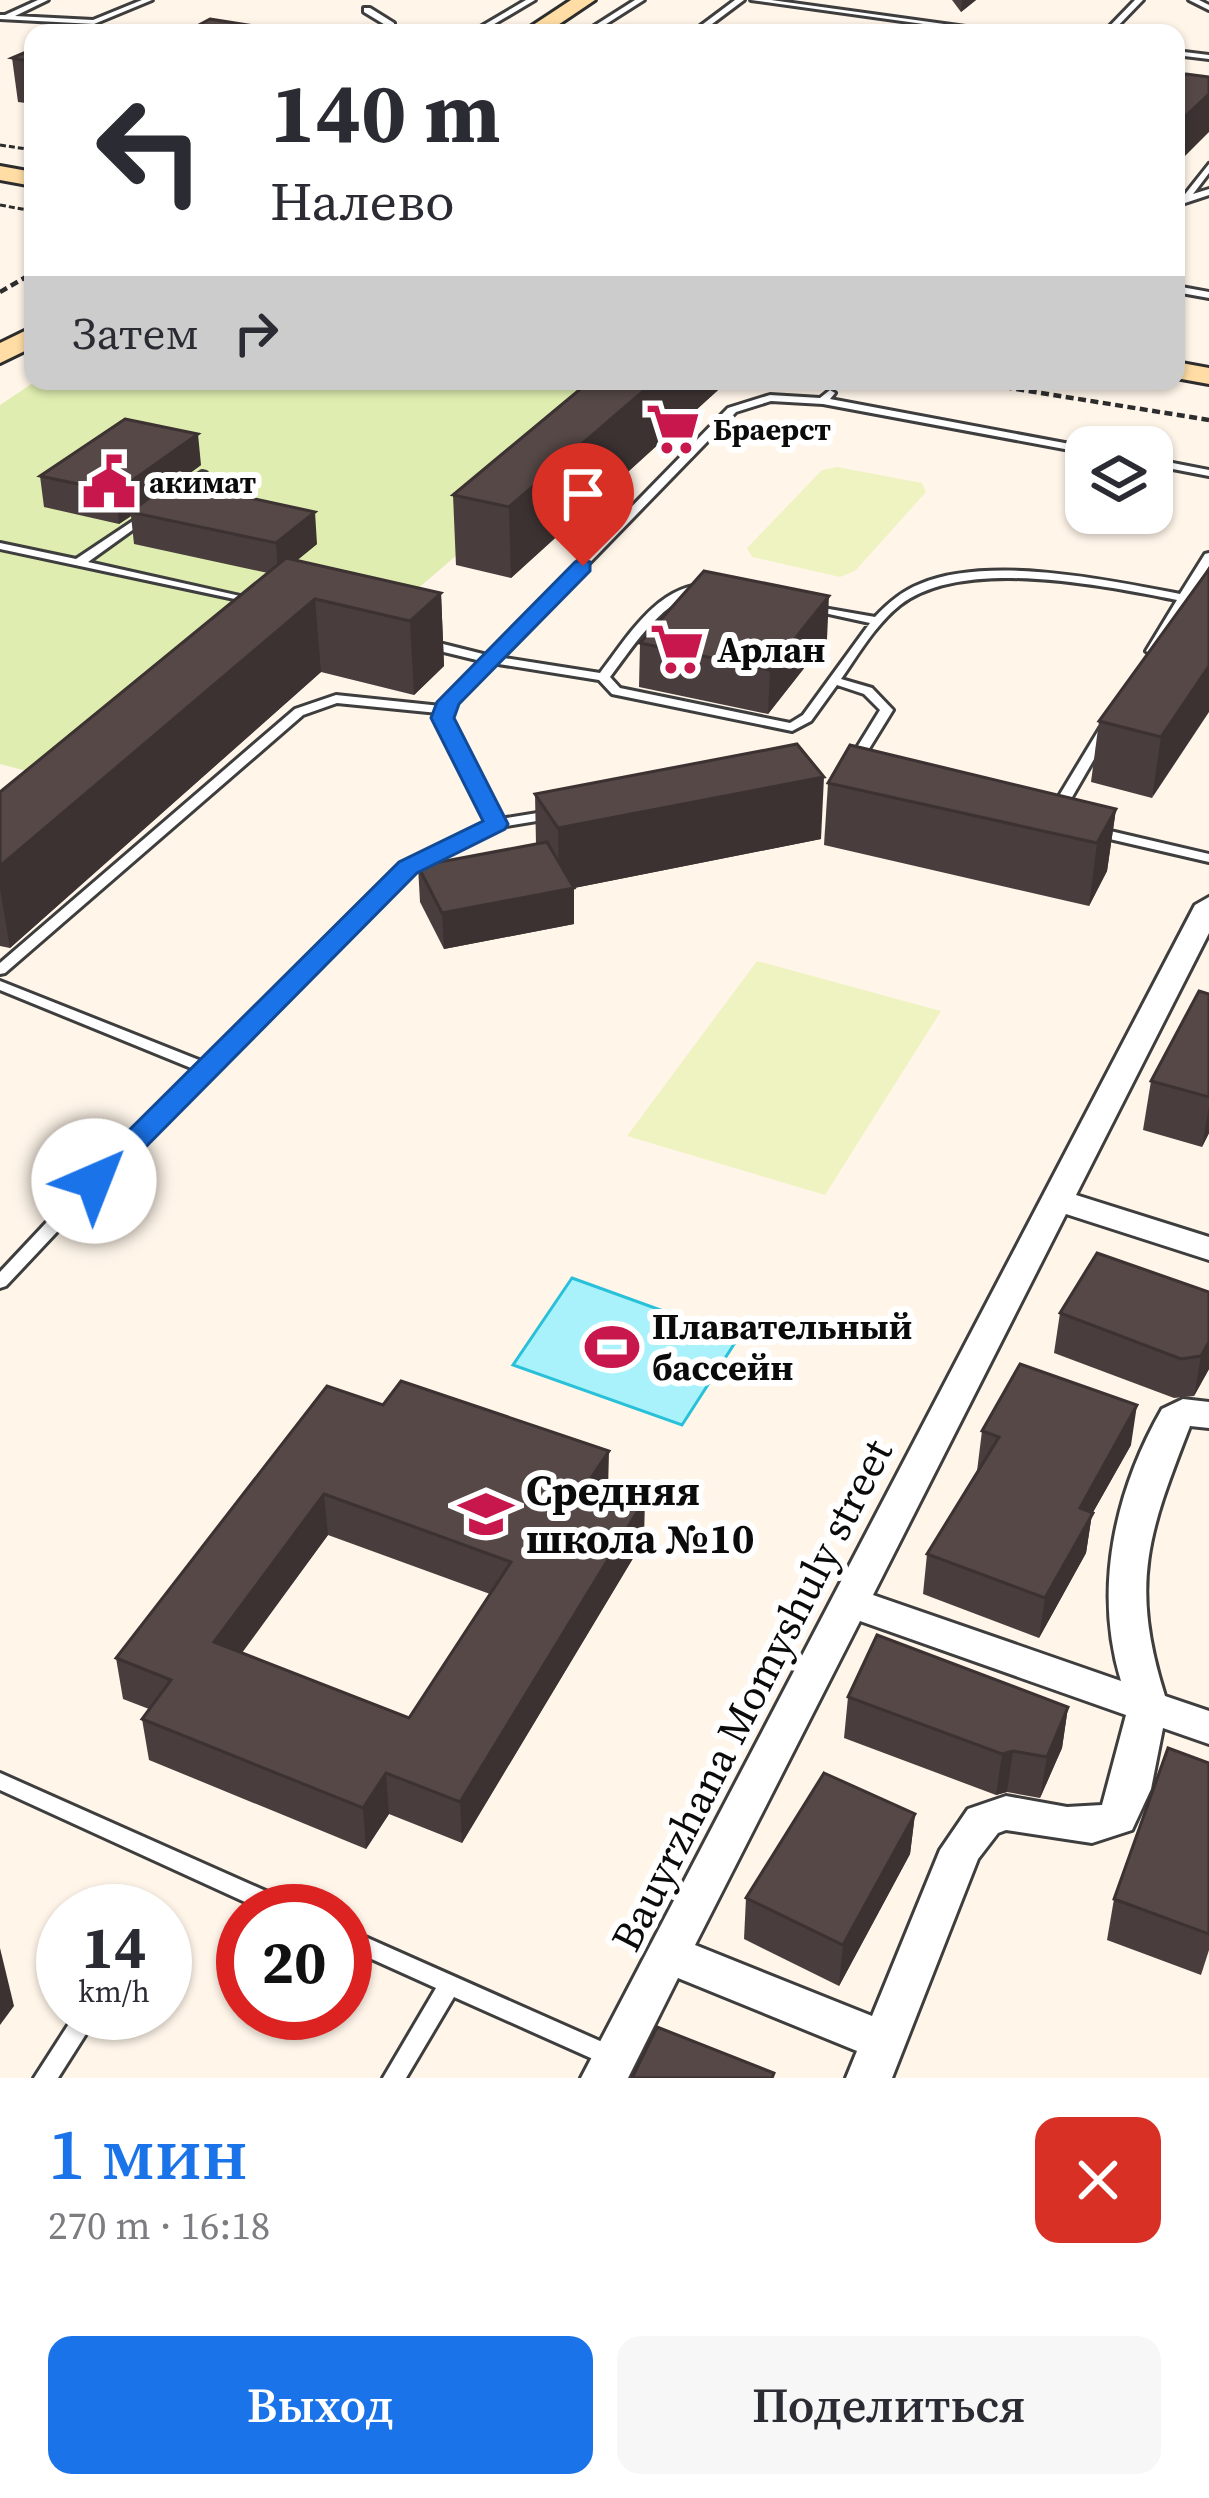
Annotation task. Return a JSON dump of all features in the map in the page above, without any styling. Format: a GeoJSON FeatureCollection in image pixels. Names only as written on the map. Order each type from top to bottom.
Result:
{"type":"FeatureCollection","features":[{"type":"Feature","properties":{"kind":"main road"},"geometry":{"type":"LineString","coordinates":[[546,24],[585,0]]}},
{"type":"Feature","properties":{"kind":"street","name":"Bauyrzhana Momyshuly street"},"geometry":{"type":"LineString","coordinates":[[609,2068],[1209,905]]}},
{"type":"Feature","properties":{"kind":"street"},"geometry":{"type":"LineString","coordinates":[[1054,1199],[1209,1249]]}},
{"type":"Feature","properties":{"kind":"street"},"geometry":{"type":"LineString","coordinates":[[668,1954],[876,2059],[961,1850],[982,1820],[1006,1813],[1092,1825],[1117,1817],[1130,1789],[1148,1705],[1130,1643],[1126,1585],[1132,1526],[1174,1418],[1184,1412],[1209,1414]]}},
{"type":"Feature","properties":{"kind":"street"},"geometry":{"type":"LineString","coordinates":[[850,1602],[1209,1728]]}},
{"type":"Feature","properties":{"kind":"lane"},"geometry":{"type":"LineString","coordinates":[[3,17],[44,0]]}},
{"type":"Feature","properties":{"kind":"lane"},"geometry":{"type":"LineString","coordinates":[[3,17],[94,22],[148,0]]}},
{"type":"Feature","properties":{"kind":"lane"},"geometry":{"type":"LineString","coordinates":[[490,24],[531,0]]}},
{"type":"Feature","properties":{"kind":"lane"},"geometry":{"type":"LineString","coordinates":[[601,24],[640,0]]}},
{"type":"Feature","properties":{"kind":"lane"},"geometry":{"type":"LineString","coordinates":[[707,24],[740,0]]}},
{"type":"Feature","properties":{"kind":"lane"},"geometry":{"type":"LineString","coordinates":[[755,0],[936,24]]}},
{"type":"Feature","properties":{"kind":"lane"},"geometry":{"type":"LineString","coordinates":[[1116,24],[1139,0]]}},
{"type":"Feature","properties":{"kind":"lane"},"geometry":{"type":"LineString","coordinates":[[1193,0],[1209,8]]}},
{"type":"Feature","properties":{"kind":"lane"},"geometry":{"type":"LineString","coordinates":[[367,10],[389,24]]}},
{"type":"Feature","properties":{"kind":"lane"},"geometry":{"type":"LineString","coordinates":[[1185,195],[1209,167]]}},
{"type":"Feature","properties":{"kind":"lane"},"geometry":{"type":"LineString","coordinates":[[496,824],[442,718],[448,702],[732,410],[770,398],[826,397],[1065,446]]}},
{"type":"Feature","properties":{"kind":"lane"},"geometry":{"type":"LineString","coordinates":[[1173,466],[1209,473]]}},
{"type":"Feature","properties":{"kind":"lane"},"geometry":{"type":"LineString","coordinates":[[77,564],[202,475]]}},
{"type":"Feature","properties":{"kind":"lane"},"geometry":{"type":"LineString","coordinates":[[0,546],[259,603]]}},
{"type":"Feature","properties":{"kind":"lane"},"geometry":{"type":"LineString","coordinates":[[1147,659],[1209,556]]}},
{"type":"Feature","properties":{"kind":"lane"},"geometry":{"type":"LineString","coordinates":[[409,639],[493,660],[603,677],[616,691],[792,727],[807,718],[878,621],[903,596],[987,574],[1058,577],[1209,603]]}},
{"type":"Feature","properties":{"kind":"lane"},"geometry":{"type":"LineString","coordinates":[[603,677],[666,601],[684,589],[729,590]]}},
{"type":"Feature","properties":{"kind":"lane"},"geometry":{"type":"LineString","coordinates":[[792,603],[878,621]]}},
{"type":"Feature","properties":{"kind":"lane"},"geometry":{"type":"LineString","coordinates":[[836,682],[868,691],[886,710],[846,774],[869,780]]}},
{"type":"Feature","properties":{"kind":"lane"},"geometry":{"type":"LineString","coordinates":[[0,970],[299,712],[336,699],[445,710]]}},
{"type":"Feature","properties":{"kind":"lane"},"geometry":{"type":"LineString","coordinates":[[1111,720],[1051,822],[1209,859]]}},
{"type":"Feature","properties":{"kind":"lane"},"geometry":{"type":"LineString","coordinates":[[0,1282],[408,868],[496,824],[565,813]]}},
{"type":"Feature","properties":{"kind":"lane"},"geometry":{"type":"LineString","coordinates":[[0,985],[206,1068]]}},
{"type":"Feature","properties":{"kind":"lane"},"geometry":{"type":"LineString","coordinates":[[0,1781],[227,1884]]}},
{"type":"Feature","properties":{"kind":"lane"},"geometry":{"type":"LineString","coordinates":[[372,1949],[450,1984],[609,2068]]}},
{"type":"Feature","properties":{"kind":"lane"},"geometry":{"type":"LineString","coordinates":[[394,2078],[450,1984]]}},
{"type":"Feature","properties":{"kind":"lane"},"geometry":{"type":"LineString","coordinates":[[45,2078],[71,2040]]}},
{"type":"Feature","properties":{"kind":"path"},"geometry":{"type":"LineString","coordinates":[[1023,390],[1209,420]]}},
{"type":"Feature","properties":{"kind":"green space"},"geometry":{"type":"Polygon","coordinates":[[[24,389],[650,390],[359,639],[87,787],[0,764],[0,405],[24,389]]]}},
{"type":"Feature","properties":{"kind":"green space"},"geometry":{"type":"Polygon","coordinates":[[[837,467],[922,483],[926,492],[855,571],[840,577],[752,557],[747,548],[822,470],[837,467]]]}},
{"type":"Feature","properties":{"kind":"green space"},"geometry":{"type":"Polygon","coordinates":[[[757,961],[941,1011],[825,1195],[627,1136],[757,961]]]}},
{"type":"Feature","properties":{"kind":"water"},"geometry":{"type":"Polygon","coordinates":[[[572,1278],[738,1338],[682,1425],[513,1365],[572,1278]]]}},
{"type":"Feature","properties":{"kind":"building"},"geometry":{"type":"Polygon","coordinates":[[[210,19],[242,24],[201,24],[210,19]]]}},
{"type":"Feature","properties":{"kind":"building"},"geometry":{"type":"Polygon","coordinates":[[[1185,75],[1209,77],[1209,94],[1185,117],[1185,75]]]}},
{"type":"Feature","properties":{"kind":"building"},"geometry":{"type":"Polygon","coordinates":[[[579,390],[645,390],[509,507],[453,495],[579,390]]]}},
{"type":"Feature","properties":{"kind":"building"},"geometry":{"type":"Polygon","coordinates":[[[125,419],[198,434],[116,492],[40,476],[125,419]]]}},
{"type":"Feature","properties":{"kind":"building"},"geometry":{"type":"Polygon","coordinates":[[[173,481],[315,512],[276,543],[130,512],[173,481]]]}},
{"type":"Feature","properties":{"kind":"building"},"geometry":{"type":"Polygon","coordinates":[[[286,558],[441,593],[410,621],[315,599],[0,866],[0,792],[286,558]]]}},
{"type":"Feature","properties":{"kind":"building"},"geometry":{"type":"Polygon","coordinates":[[[1209,569],[1209,666],[1161,737],[1099,721],[1209,569]]]}},
{"type":"Feature","properties":{"kind":"building"},"geometry":{"type":"Polygon","coordinates":[[[704,571],[829,596],[770,670],[640,643],[704,571]]]}},
{"type":"Feature","properties":{"kind":"building"},"geometry":{"type":"Polygon","coordinates":[[[797,744],[824,777],[558,828],[535,794],[797,744]]]}},
{"type":"Feature","properties":{"kind":"building"},"geometry":{"type":"Polygon","coordinates":[[[850,745],[1116,809],[1097,843],[828,783],[850,745]]]}},
{"type":"Feature","properties":{"kind":"building"},"geometry":{"type":"Polygon","coordinates":[[[547,842],[574,888],[442,913],[418,866],[547,842]]]}},
{"type":"Feature","properties":{"kind":"building"},"geometry":{"type":"Polygon","coordinates":[[[1199,991],[1209,994],[1209,1097],[1151,1081],[1199,991]]]}},
{"type":"Feature","properties":{"kind":"building"},"geometry":{"type":"Polygon","coordinates":[[[1097,1253],[1209,1292],[1209,1342],[1201,1356],[1181,1359],[1060,1313],[1097,1253]]]}},
{"type":"Feature","properties":{"kind":"building"},"geometry":{"type":"Polygon","coordinates":[[[1020,1364],[1137,1405],[1080,1508],[1093,1513],[1045,1598],[927,1554],[999,1437],[982,1431],[1020,1364]]]}},
{"type":"Feature","properties":{"kind":"building"},"geometry":{"type":"Polygon","coordinates":[[[401,1381],[609,1451],[589,1481],[645,1499],[460,1802],[386,1773],[363,1808],[142,1719],[171,1680],[116,1658],[327,1386],[383,1405],[401,1381]],[[324,1494],[214,1642],[409,1718],[511,1562],[324,1494]]]}},
{"type":"Feature","properties":{"kind":"building"},"geometry":{"type":"Polygon","coordinates":[[[877,1635],[1068,1707],[1047,1757],[1013,1751],[1002,1754],[848,1697],[877,1635]]]}},
{"type":"Feature","properties":{"kind":"building"},"geometry":{"type":"Polygon","coordinates":[[[1168,1748],[1209,1763],[1209,1934],[1114,1899],[1168,1748]]]}},
{"type":"Feature","properties":{"kind":"building"},"geometry":{"type":"Polygon","coordinates":[[[824,1773],[915,1814],[843,1945],[746,1898],[824,1773]]]}},
{"type":"Feature","properties":{"kind":"building"},"geometry":{"type":"Polygon","coordinates":[[[657,2027],[774,2073],[772,2078],[632,2078],[657,2027]]]}},
{"type":"Feature","properties":{"kind":"place","name":"Браерст"},"geometry":{"type":"Point","coordinates":[673,429]}},
{"type":"Feature","properties":{"kind":"place","name":"акимат"},"geometry":{"type":"Point","coordinates":[109,482]}},
{"type":"Feature","properties":{"kind":"place","name":"Арлан"},"geometry":{"type":"Point","coordinates":[677,649]}},
{"type":"Feature","properties":{"kind":"place","name":"Плавательный бассейн"},"geometry":{"type":"Point","coordinates":[612,1347]}},
{"type":"Feature","properties":{"kind":"place","name":"Средняя школа №10"},"geometry":{"type":"Point","coordinates":[486,1514]}},
{"type":"Feature","properties":{"kind":"route"},"geometry":{"type":"LineString","coordinates":[[94,1181],[408,868],[496,824],[442,718],[448,702],[583,566]]}}]}
